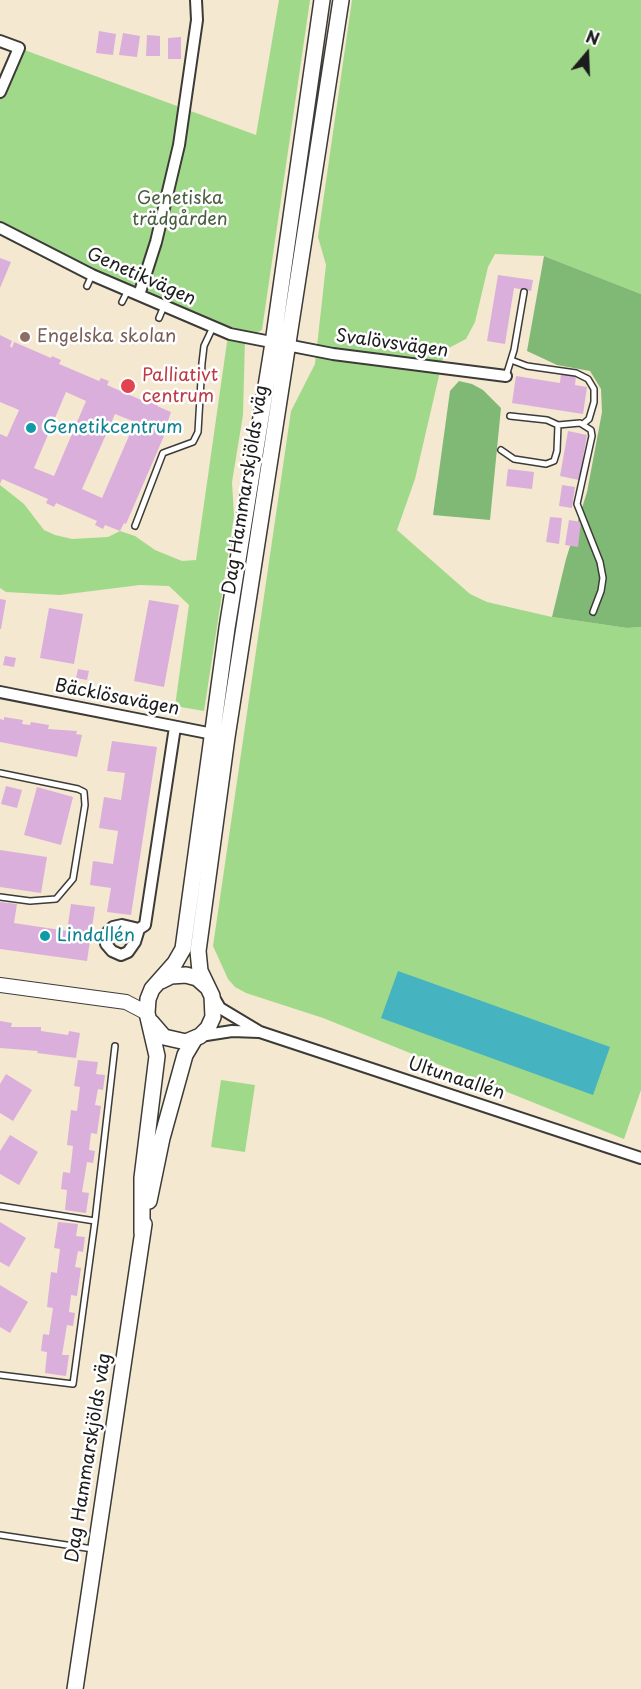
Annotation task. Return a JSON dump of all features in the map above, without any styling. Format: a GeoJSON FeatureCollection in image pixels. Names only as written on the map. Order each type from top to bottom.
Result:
{"type":"FeatureCollection","features":[{"type":"Feature","properties":{"kind":"main road","name":"Dag Hammarskjölds väg"},"geometry":{"type":"LineString","coordinates":[[75,1689],[142,1233],[162,1138],[185,1055],[197,1038],[208,1028],[213,1017],[209,991],[197,960],[220,735],[227,628],[273,343],[322,0]]}},
{"type":"Feature","properties":{"kind":"main road","name":"Dag Hammarskjölds väg"},"geometry":{"type":"LineString","coordinates":[[142,1233],[142,1178],[157,1063],[148,1016],[148,999],[176,963],[183,949],[289,346],[340,0]]}},
{"type":"Feature","properties":{"kind":"main road"},"geometry":{"type":"LineString","coordinates":[[157,985],[171,976],[186,975],[197,978],[209,991]]}},
{"type":"Feature","properties":{"kind":"main road"},"geometry":{"type":"LineString","coordinates":[[148,1016],[155,1030],[164,1037],[175,1041],[197,1038]]}},
{"type":"Feature","properties":{"kind":"street"},"geometry":{"type":"LineString","coordinates":[[139,295],[156,242],[179,146],[197,20],[196,0]]}},
{"type":"Feature","properties":{"kind":"street"},"geometry":{"type":"LineString","coordinates":[[0,41],[19,48],[0,92]]}},
{"type":"Feature","properties":{"kind":"street","name":"Genetikvägen"},"geometry":{"type":"LineString","coordinates":[[0,228],[92,275],[213,327],[230,334],[273,343]]}},
{"type":"Feature","properties":{"kind":"street","name":"Svalövsvägen"},"geometry":{"type":"LineString","coordinates":[[273,343],[506,376]]}},
{"type":"Feature","properties":{"kind":"street","name":"Bäcklösavägen"},"geometry":{"type":"LineString","coordinates":[[0,692],[220,735]]}},
{"type":"Feature","properties":{"kind":"street"},"geometry":{"type":"LineString","coordinates":[[139,929],[146,925],[175,726]]}},
{"type":"Feature","properties":{"kind":"street"},"geometry":{"type":"LineString","coordinates":[[126,1002],[157,985]]}},
{"type":"Feature","properties":{"kind":"street"},"geometry":{"type":"LineString","coordinates":[[0,986],[126,1002],[148,1016]]}},
{"type":"Feature","properties":{"kind":"street","name":"Ultunaallén"},"geometry":{"type":"LineString","coordinates":[[209,991],[220,1008],[261,1032],[641,1158]]}},
{"type":"Feature","properties":{"kind":"street","name":"Ultunaallén"},"geometry":{"type":"LineString","coordinates":[[197,1038],[232,1031],[261,1032]]}},
{"type":"Feature","properties":{"kind":"lane"},"geometry":{"type":"LineString","coordinates":[[87,286],[92,275]]}},
{"type":"Feature","properties":{"kind":"lane"},"geometry":{"type":"LineString","coordinates":[[122,302],[128,291]]}},
{"type":"Feature","properties":{"kind":"lane"},"geometry":{"type":"LineString","coordinates":[[506,376],[524,292]]}},
{"type":"Feature","properties":{"kind":"lane"},"geometry":{"type":"LineString","coordinates":[[159,318],[164,306]]}},
{"type":"Feature","properties":{"kind":"lane"},"geometry":{"type":"LineString","coordinates":[[135,526],[163,453],[193,442],[198,432],[204,346],[213,327]]}},
{"type":"Feature","properties":{"kind":"lane"},"geometry":{"type":"LineString","coordinates":[[511,360],[527,366],[576,373],[588,379],[594,388],[594,402],[589,419],[583,424]]}},
{"type":"Feature","properties":{"kind":"lane"},"geometry":{"type":"LineString","coordinates":[[510,416],[547,420],[558,425],[583,424],[591,429],[592,436],[577,504],[600,562],[603,578],[593,612]]}},
{"type":"Feature","properties":{"kind":"lane"},"geometry":{"type":"LineString","coordinates":[[501,450],[514,459],[551,463],[558,446],[558,425]]}},
{"type":"Feature","properties":{"kind":"lane"},"geometry":{"type":"LineString","coordinates":[[0,773],[78,789],[84,792],[85,805],[74,879],[56,899],[30,901],[0,897]]}},
{"type":"Feature","properties":{"kind":"lane"},"geometry":{"type":"LineString","coordinates":[[0,1375],[73,1384],[115,1046]]}},
{"type":"Feature","properties":{"kind":"lane"},"geometry":{"type":"LineString","coordinates":[[0,1206],[95,1221]]}},
{"type":"Feature","properties":{"kind":"lane"},"geometry":{"type":"LineString","coordinates":[[0,1535],[94,1550]]}},
{"type":"Feature","properties":{"kind":"green space","name":"Genetiska trädgården"},"geometry":{"type":"Polygon","coordinates":[[[279,0],[310,0],[262,330],[245,338],[243,415],[232,482],[234,516],[204,711],[175,706],[189,605],[169,586],[140,585],[60,595],[6,592],[0,588],[0,485],[24,504],[44,530],[55,535],[72,539],[108,537],[120,531],[135,536],[155,550],[182,561],[196,560],[227,342],[230,335],[0,228],[0,92],[19,48],[256,135],[279,0]]]}},
{"type":"Feature","properties":{"kind":"green space"},"geometry":{"type":"Polygon","coordinates":[[[352,0],[641,0],[641,294],[544,256],[495,254],[488,267],[475,322],[466,339],[445,350],[415,479],[397,530],[470,594],[487,602],[552,617],[627,628],[641,627],[641,1090],[624,1139],[323,1018],[246,993],[235,987],[228,979],[213,946],[291,411],[315,364],[326,265],[318,237],[352,0]]]}},
{"type":"Feature","properties":{"kind":"green space"},"geometry":{"type":"Polygon","coordinates":[[[544,256],[641,294],[641,627],[627,628],[552,617],[566,559],[587,492],[602,412],[601,389],[590,371],[557,365],[527,351],[544,256]]]}},
{"type":"Feature","properties":{"kind":"green space"},"geometry":{"type":"Polygon","coordinates":[[[459,381],[483,390],[501,408],[490,520],[433,515],[450,391],[459,381]]]}},
{"type":"Feature","properties":{"kind":"green space"},"geometry":{"type":"Polygon","coordinates":[[[221,1080],[255,1085],[245,1152],[211,1147],[221,1080]]]}},
{"type":"Feature","properties":{"kind":"water"},"geometry":{"type":"Polygon","coordinates":[[[398,971],[610,1047],[593,1095],[381,1018],[398,971]]]}},
{"type":"Feature","properties":{"kind":"building"},"geometry":{"type":"Polygon","coordinates":[[[99,31],[116,34],[113,55],[96,53],[99,31]]]}},
{"type":"Feature","properties":{"kind":"building"},"geometry":{"type":"Polygon","coordinates":[[[123,33],[140,36],[137,57],[119,55],[123,33]]]}},
{"type":"Feature","properties":{"kind":"building"},"geometry":{"type":"Polygon","coordinates":[[[147,35],[160,36],[160,56],[146,56],[147,35]]]}},
{"type":"Feature","properties":{"kind":"building"},"geometry":{"type":"Polygon","coordinates":[[[181,37],[181,59],[168,59],[168,38],[181,37]]]}},
{"type":"Feature","properties":{"kind":"building"},"geometry":{"type":"Polygon","coordinates":[[[0,258],[11,262],[0,288],[0,258]]]}},
{"type":"Feature","properties":{"kind":"building"},"geometry":{"type":"Polygon","coordinates":[[[498,275],[533,280],[531,291],[514,288],[505,344],[487,341],[498,275]]]}},
{"type":"Feature","properties":{"kind":"building","name":"Genetikcentrum"},"geometry":{"type":"Polygon","coordinates":[[[0,335],[12,341],[10,346],[12,348],[14,342],[51,358],[52,356],[61,360],[59,364],[99,381],[101,378],[109,381],[107,385],[148,403],[150,399],[158,403],[157,406],[171,412],[168,421],[170,422],[126,524],[124,523],[120,531],[105,525],[103,529],[95,525],[97,521],[56,503],[54,507],[46,503],[48,499],[2,479],[0,484],[0,434],[7,437],[19,410],[0,402],[0,335]],[[66,392],[34,468],[54,476],[86,401],[66,392]],[[115,414],[82,489],[102,498],[135,422],[115,414]]]}},
{"type":"Feature","properties":{"kind":"building"},"geometry":{"type":"Polygon","coordinates":[[[561,373],[576,376],[575,385],[587,387],[583,414],[512,403],[516,376],[560,383],[561,373]]]}},
{"type":"Feature","properties":{"kind":"building"},"geometry":{"type":"Polygon","coordinates":[[[568,431],[587,435],[579,480],[560,476],[568,431]]]}},
{"type":"Feature","properties":{"kind":"building"},"geometry":{"type":"Polygon","coordinates":[[[508,469],[534,472],[532,489],[506,486],[508,469]]]}},
{"type":"Feature","properties":{"kind":"building"},"geometry":{"type":"Polygon","coordinates":[[[562,485],[575,487],[572,508],[559,506],[562,485]]]}},
{"type":"Feature","properties":{"kind":"building"},"geometry":{"type":"Polygon","coordinates":[[[550,517],[562,518],[559,544],[546,542],[550,517]]]}},
{"type":"Feature","properties":{"kind":"building"},"geometry":{"type":"Polygon","coordinates":[[[569,520],[581,522],[578,547],[565,545],[569,520]]]}},
{"type":"Feature","properties":{"kind":"building"},"geometry":{"type":"Polygon","coordinates":[[[0,599],[6,600],[1,629],[0,629],[0,599]]]}},
{"type":"Feature","properties":{"kind":"building"},"geometry":{"type":"Polygon","coordinates":[[[149,600],[179,605],[164,687],[134,681],[149,600]]]}},
{"type":"Feature","properties":{"kind":"building"},"geometry":{"type":"Polygon","coordinates":[[[49,608],[83,614],[74,664],[40,658],[49,608]]]}},
{"type":"Feature","properties":{"kind":"building"},"geometry":{"type":"Polygon","coordinates":[[[5,656],[16,658],[14,667],[3,665],[5,656]]]}},
{"type":"Feature","properties":{"kind":"building"},"geometry":{"type":"Polygon","coordinates":[[[78,669],[89,671],[87,680],[76,678],[78,669]]]}},
{"type":"Feature","properties":{"kind":"building"},"geometry":{"type":"Polygon","coordinates":[[[4,717],[23,720],[22,724],[30,725],[31,722],[49,725],[48,729],[77,731],[76,734],[82,735],[77,757],[0,742],[0,719],[4,720],[4,717]]]}},
{"type":"Feature","properties":{"kind":"building"},"geometry":{"type":"Polygon","coordinates":[[[112,741],[157,747],[131,915],[107,912],[111,888],[90,885],[93,861],[113,864],[118,831],[99,828],[104,797],[121,800],[125,773],[107,771],[112,741]]]}},
{"type":"Feature","properties":{"kind":"building"},"geometry":{"type":"Polygon","coordinates":[[[6,786],[22,790],[17,808],[1,804],[6,786]]]}},
{"type":"Feature","properties":{"kind":"building"},"geometry":{"type":"Polygon","coordinates":[[[37,787],[73,797],[61,845],[24,835],[37,787]]]}},
{"type":"Feature","properties":{"kind":"building"},"geometry":{"type":"Polygon","coordinates":[[[0,850],[47,857],[41,893],[0,887],[0,850]]]}},
{"type":"Feature","properties":{"kind":"building","name":"Lindallén"},"geometry":{"type":"Polygon","coordinates":[[[0,902],[17,904],[14,923],[67,931],[71,904],[95,907],[87,961],[0,949],[0,902]]]}},
{"type":"Feature","properties":{"kind":"building"},"geometry":{"type":"Polygon","coordinates":[[[0,1021],[12,1023],[11,1027],[41,1027],[41,1031],[68,1035],[69,1031],[80,1033],[76,1058],[37,1053],[38,1051],[0,1048],[0,1021]]]}},
{"type":"Feature","properties":{"kind":"building"},"geometry":{"type":"Polygon","coordinates":[[[78,1060],[98,1062],[96,1074],[105,1075],[103,1090],[98,1089],[95,1105],[101,1106],[97,1134],[91,1133],[89,1150],[95,1151],[93,1163],[87,1162],[82,1192],[89,1193],[86,1213],[65,1210],[67,1190],[61,1189],[63,1172],[70,1173],[73,1146],[67,1145],[71,1110],[77,1111],[80,1087],[74,1086],[78,1060]]]}},
{"type":"Feature","properties":{"kind":"building"},"geometry":{"type":"Polygon","coordinates":[[[6,1074],[32,1090],[13,1121],[0,1113],[0,1084],[6,1074]]]}},
{"type":"Feature","properties":{"kind":"building"},"geometry":{"type":"Polygon","coordinates":[[[10,1135],[38,1152],[19,1185],[0,1174],[0,1151],[10,1135]]]}},
{"type":"Feature","properties":{"kind":"building"},"geometry":{"type":"Polygon","coordinates":[[[0,1222],[26,1238],[9,1267],[0,1262],[0,1222]]]}},
{"type":"Feature","properties":{"kind":"building"},"geometry":{"type":"Polygon","coordinates":[[[58,1222],[78,1224],[76,1236],[85,1237],[83,1252],[78,1251],[75,1267],[81,1268],[77,1296],[71,1295],[69,1312],[75,1313],[73,1326],[67,1325],[62,1355],[69,1355],[66,1376],[45,1373],[47,1352],[41,1351],[43,1334],[49,1335],[53,1308],[47,1307],[51,1272],[57,1273],[60,1249],[54,1248],[58,1222]]]}},
{"type":"Feature","properties":{"kind":"building"},"geometry":{"type":"Polygon","coordinates":[[[0,1285],[28,1302],[10,1333],[0,1327],[0,1285]]]}},
{"type":"Feature","properties":{"kind":"place","name":"Engelska skolan"},"geometry":{"type":"Point","coordinates":[25,337]}},
{"type":"Feature","properties":{"kind":"place","name":"Palliativt centrum"},"geometry":{"type":"Point","coordinates":[128,386]}},
{"type":"Feature","properties":{"kind":"place","name":"Genetikcentrum"},"geometry":{"type":"Point","coordinates":[31,428]}},
{"type":"Feature","properties":{"kind":"place","name":"Lindallén"},"geometry":{"type":"Point","coordinates":[45,936]}}]}
